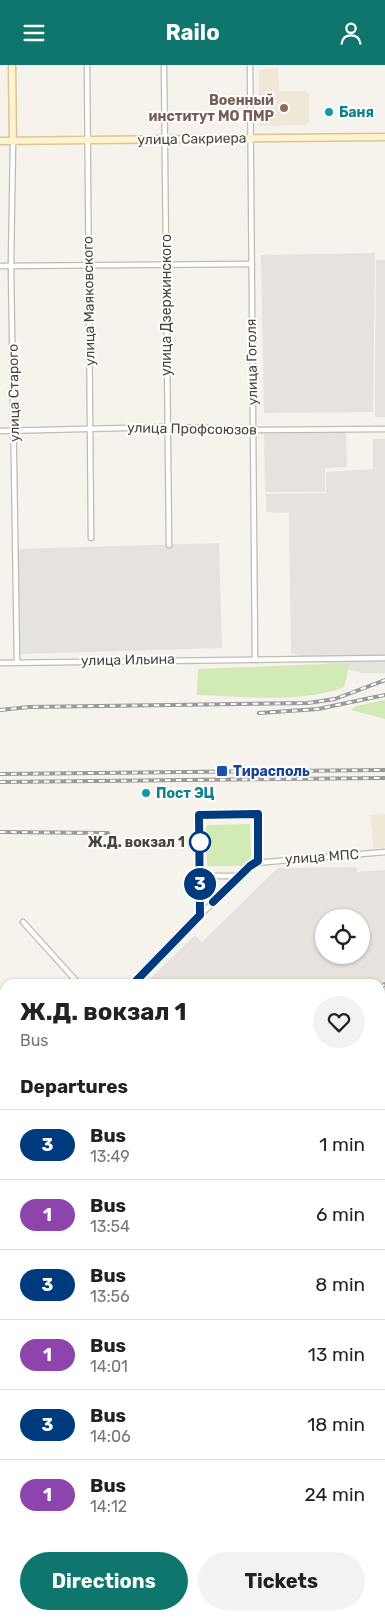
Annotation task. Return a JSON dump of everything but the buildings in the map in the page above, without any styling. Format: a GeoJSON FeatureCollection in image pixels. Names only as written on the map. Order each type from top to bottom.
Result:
{"type":"FeatureCollection","features":[{"type":"Feature","properties":{"kind":"street","name":"улица Старого"},"geometry":{"type":"LineString","coordinates":[[12,65],[11,266],[17,662]]}},
{"type":"Feature","properties":{"kind":"street","name":"улица Маяковского"},"geometry":{"type":"LineString","coordinates":[[87,65],[91,538]]}},
{"type":"Feature","properties":{"kind":"street","name":"улица Дзержинского"},"geometry":{"type":"LineString","coordinates":[[164,65],[169,545]]}},
{"type":"Feature","properties":{"kind":"street","name":"улица Гоголя"},"geometry":{"type":"LineString","coordinates":[[250,65],[255,659]]}},
{"type":"Feature","properties":{"kind":"street","name":"улица Сакриера"},"geometry":{"type":"LineString","coordinates":[[0,141],[385,137]]}},
{"type":"Feature","properties":{"kind":"street"},"geometry":{"type":"LineString","coordinates":[[0,266],[252,264]]}},
{"type":"Feature","properties":{"kind":"street","name":"улица Профсоюзов"},"geometry":{"type":"LineString","coordinates":[[0,431],[167,427],[385,429]]}},
{"type":"Feature","properties":{"kind":"street","name":"улица Ильина"},"geometry":{"type":"LineString","coordinates":[[0,663],[385,658]]}},
{"type":"Feature","properties":{"kind":"street"},"geometry":{"type":"LineString","coordinates":[[138,979],[200,915],[258,861],[258,814],[199,815],[200,915]]}},
{"type":"Feature","properties":{"kind":"street","name":"улица МПС"},"geometry":{"type":"LineString","coordinates":[[258,861],[385,852]]}},
{"type":"Feature","properties":{"kind":"street"},"geometry":{"type":"LineString","coordinates":[[200,876],[240,876]]}},
{"type":"Feature","properties":{"kind":"street"},"geometry":{"type":"LineString","coordinates":[[23,922],[74,979]]}},
{"type":"Feature","properties":{"kind":"shaded area","name":"Военный институт МО ПМР"},"geometry":{"type":"Polygon","coordinates":[[[278,68],[279,91],[305,91],[309,94],[309,122],[306,125],[259,126],[259,70],[278,68]]]}},
{"type":"Feature","properties":{"kind":"shaded area"},"geometry":{"type":"Polygon","coordinates":[[[375,253],[373,412],[264,413],[261,255],[375,253]]]}},
{"type":"Feature","properties":{"kind":"shaded area"},"geometry":{"type":"Polygon","coordinates":[[[376,260],[385,260],[385,417],[375,417],[376,260]]]}},
{"type":"Feature","properties":{"kind":"shaded area"},"geometry":{"type":"Polygon","coordinates":[[[346,432],[347,467],[325,468],[325,492],[265,492],[264,434],[346,432]]]}},
{"type":"Feature","properties":{"kind":"shaded area"},"geometry":{"type":"Polygon","coordinates":[[[373,439],[385,439],[385,673],[361,673],[291,653],[289,513],[266,512],[266,494],[326,493],[326,472],[373,469],[373,439]]]}},
{"type":"Feature","properties":{"kind":"shaded area"},"geometry":{"type":"Polygon","coordinates":[[[219,543],[222,648],[20,654],[17,549],[219,543]]]}},
{"type":"Feature","properties":{"kind":"shaded area"},"geometry":{"type":"Polygon","coordinates":[[[385,814],[385,847],[374,849],[370,815],[385,814]]]}},
{"type":"Feature","properties":{"kind":"shaded area"},"geometry":{"type":"Polygon","coordinates":[[[357,867],[357,872],[385,870],[385,979],[150,979],[195,935],[202,942],[278,868],[357,867]]]}},
{"type":"Feature","properties":{"kind":"green space"},"geometry":{"type":"Polygon","coordinates":[[[350,663],[344,687],[309,696],[271,698],[197,695],[198,669],[350,663]]]}},
{"type":"Feature","properties":{"kind":"green space"},"geometry":{"type":"Polygon","coordinates":[[[385,700],[385,719],[351,710],[356,706],[385,700]]]}},
{"type":"Feature","properties":{"kind":"green space"},"geometry":{"type":"Polygon","coordinates":[[[250,824],[251,857],[243,866],[208,866],[206,827],[208,825],[250,824]]]}},
{"type":"Feature","properties":{"kind":"railway"},"geometry":{"type":"LineString","coordinates":[[0,710],[29,707],[308,703],[335,699],[385,680]]}},
{"type":"Feature","properties":{"kind":"railway"},"geometry":{"type":"LineString","coordinates":[[259,713],[318,709],[385,695]]}},
{"type":"Feature","properties":{"kind":"railway"},"geometry":{"type":"LineString","coordinates":[[0,774],[385,770]]}},
{"type":"Feature","properties":{"kind":"railway"},"geometry":{"type":"LineString","coordinates":[[0,782],[385,778]]}},
{"type":"Feature","properties":{"kind":"railway"},"geometry":{"type":"LineString","coordinates":[[0,832],[108,833]]}},
{"type":"Feature","properties":{"kind":"bus line","name":"3"},"geometry":{"type":"LineString","coordinates":[[138,979],[200,915],[199,815],[258,814],[258,861],[250,866],[213,902]]}},
{"type":"Feature","properties":{"kind":"place","name":"Военный институт МО ПМР"},"geometry":{"type":"Point","coordinates":[284,108]}},
{"type":"Feature","properties":{"kind":"place","name":"Баня"},"geometry":{"type":"Point","coordinates":[329,112]}},
{"type":"Feature","properties":{"kind":"place","name":"Тирасполь"},"geometry":{"type":"Point","coordinates":[222,771]}},
{"type":"Feature","properties":{"kind":"place","name":"Пост ЭЦ"},"geometry":{"type":"Point","coordinates":[146,793]}},
{"type":"Feature","properties":{"kind":"place","name":"Ж.Д. вокзал 1"},"geometry":{"type":"Point","coordinates":[200,842]}}]}
